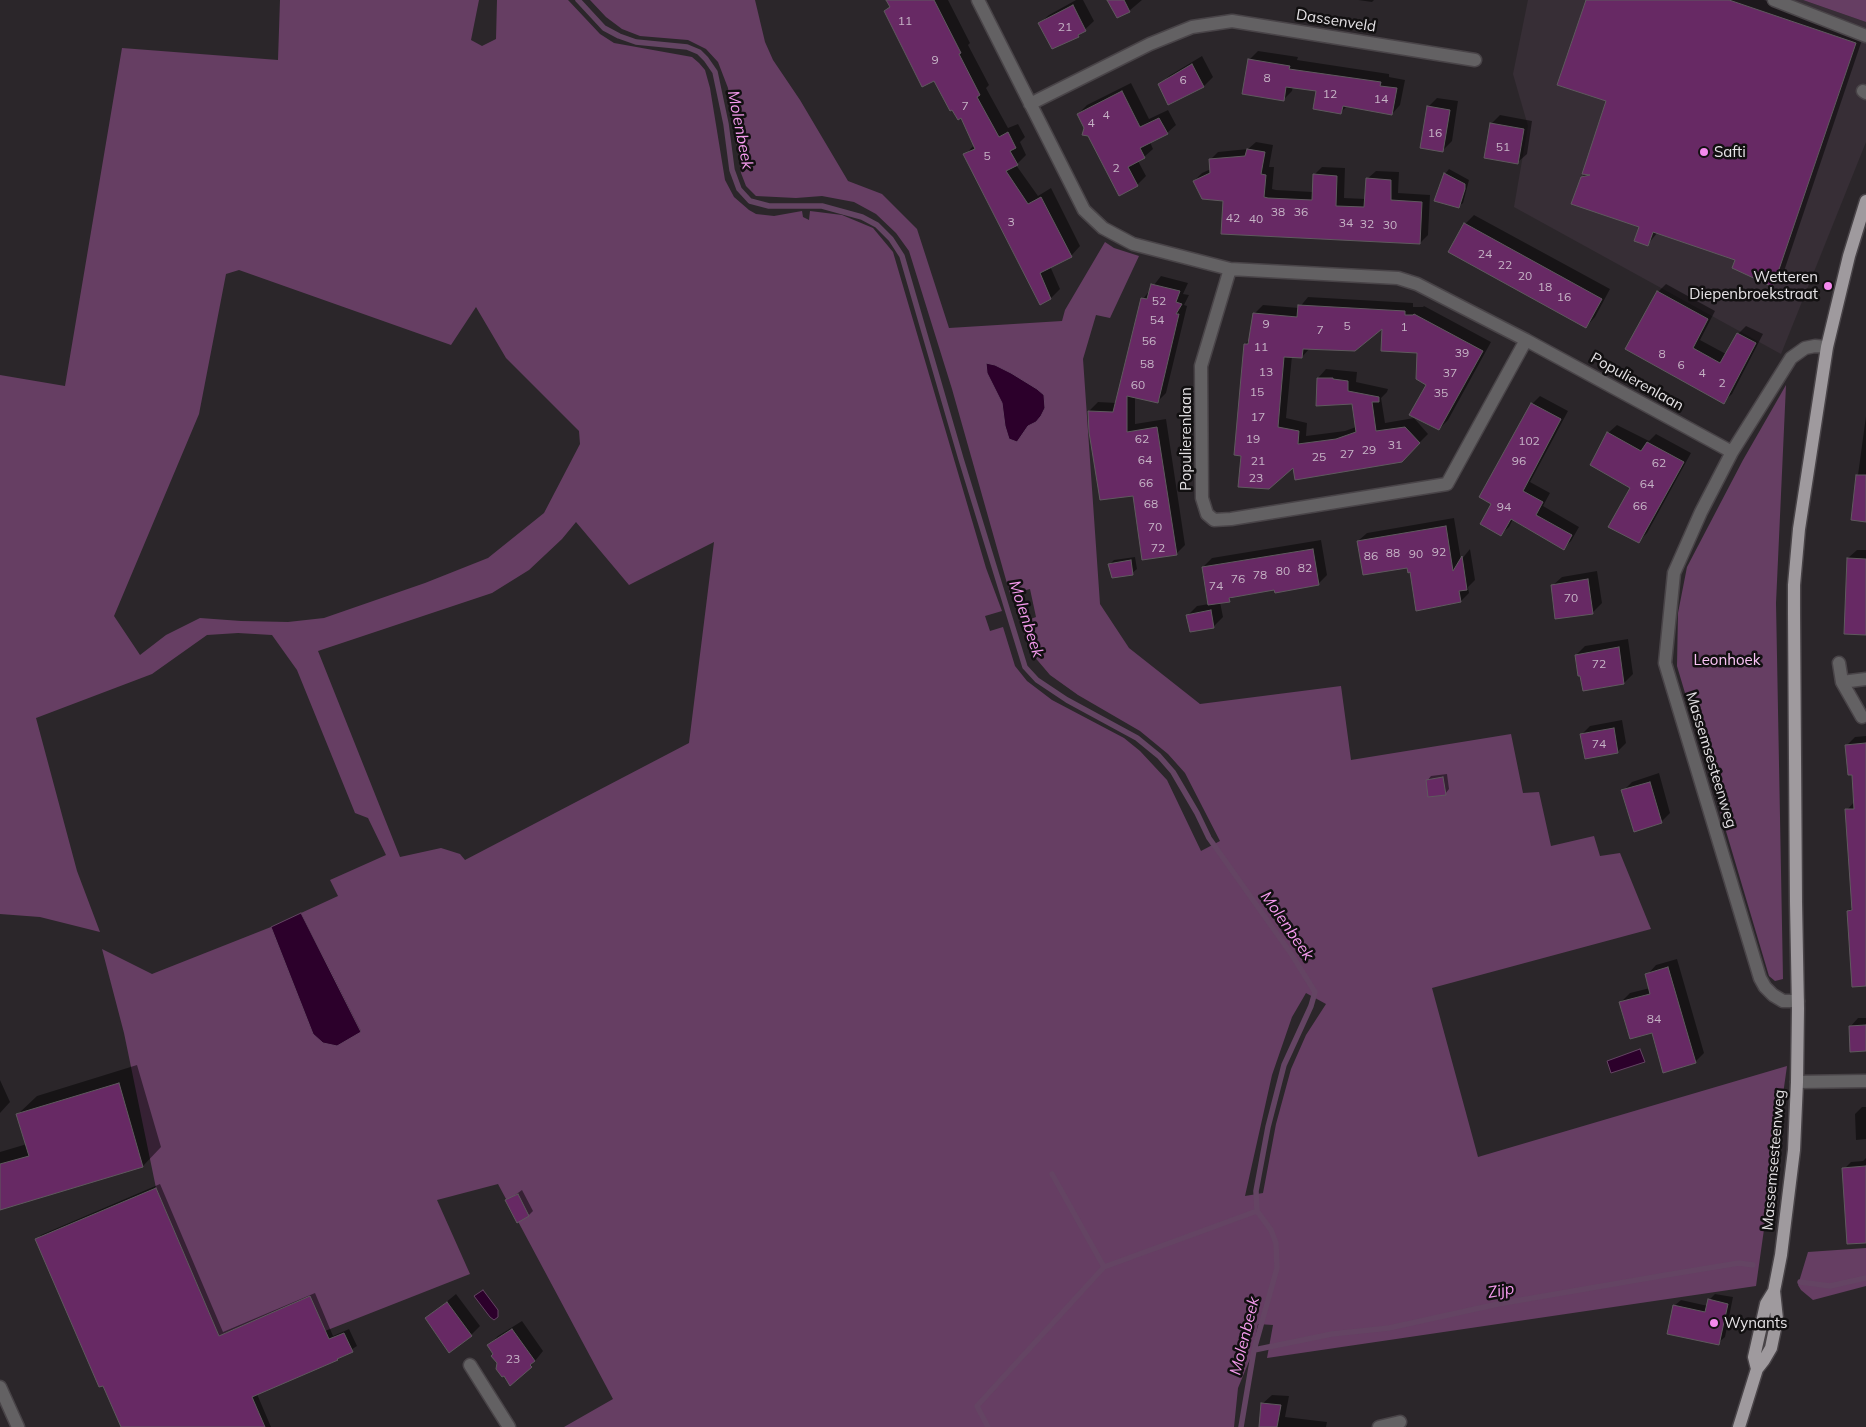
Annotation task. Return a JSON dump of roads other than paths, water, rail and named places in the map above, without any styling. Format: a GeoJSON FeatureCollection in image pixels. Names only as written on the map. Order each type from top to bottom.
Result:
{"type":"FeatureCollection","features":[{"type":"Feature","properties":{"kind":"main road","name":"Massemsesteenweg"},"geometry":{"type":"LineString","coordinates":[[1739,1427],[1757,1369],[1754,1357],[1766,1304],[1774,1291],[1781,1255],[1794,1150],[1798,1001],[1794,585],[1798,530],[1827,347],[1849,256],[1866,201]]}},
{"type":"Feature","properties":{"kind":"street"},"geometry":{"type":"LineString","coordinates":[[978,0],[1084,210],[1103,228],[1133,244],[1230,269]]}},
{"type":"Feature","properties":{"kind":"street"},"geometry":{"type":"LineString","coordinates":[[1774,0],[1866,36]]}},
{"type":"Feature","properties":{"kind":"street","name":"Dassenveld"},"geometry":{"type":"LineString","coordinates":[[1030,104],[1150,44],[1192,27],[1232,21],[1475,60]]}},
{"type":"Feature","properties":{"kind":"street","name":"Populierenlaan"},"geometry":{"type":"LineString","coordinates":[[1526,340],[1447,484],[1241,518],[1214,520],[1207,514],[1202,498],[1201,366],[1230,269],[1398,278],[1417,284],[1526,340],[1732,452]]}},
{"type":"Feature","properties":{"kind":"street","name":"Massemsesteenweg"},"geometry":{"type":"LineString","coordinates":[[1798,1001],[1783,1001],[1773,995],[1765,988],[1760,978],[1665,663],[1674,573],[1701,512],[1732,452],[1791,358],[1805,348],[1815,346],[1827,347]]}},
{"type":"Feature","properties":{"kind":"street"},"geometry":{"type":"LineString","coordinates":[[1838,663],[1842,682],[1862,717]]}},
{"type":"Feature","properties":{"kind":"street"},"geometry":{"type":"LineString","coordinates":[[1842,682],[1866,679]]}},
{"type":"Feature","properties":{"kind":"street"},"geometry":{"type":"LineString","coordinates":[[1797,1082],[1866,1081]]}},
{"type":"Feature","properties":{"kind":"street"},"geometry":{"type":"LineString","coordinates":[[470,1365],[509,1427]]}},
{"type":"Feature","properties":{"kind":"street"},"geometry":{"type":"LineString","coordinates":[[0,1387],[18,1427]]}},
{"type":"Feature","properties":{"kind":"street"},"geometry":{"type":"LineString","coordinates":[[1379,1427],[1400,1422]]}},
{"type":"Feature","properties":{"kind":"waterway","name":"Molenbeek"},"geometry":{"type":"LineString","coordinates":[[578,0],[604,28],[619,36],[636,42],[687,47],[699,52],[706,59],[715,72],[726,124],[732,170],[739,189],[750,201],[769,206],[822,206],[862,217],[877,225],[891,239],[902,256],[961,459],[1025,667],[1037,680],[1067,700],[1137,738],[1159,756],[1173,772],[1209,838],[1292,955],[1315,992],[1311,1006],[1284,1065],[1268,1127],[1256,1191],[1257,1211],[1271,1230],[1276,1243],[1277,1268],[1254,1350],[1241,1427]]}},
{"type":"Feature","properties":{"kind":"waterway"},"geometry":{"type":"LineString","coordinates":[[988,1427],[977,1406],[1104,1267],[1052,1174]]}},
{"type":"Feature","properties":{"kind":"waterway"},"geometry":{"type":"LineString","coordinates":[[1104,1267],[1257,1211]]}},
{"type":"Feature","properties":{"kind":"waterway","name":"Zijp"},"geometry":{"type":"LineString","coordinates":[[1254,1350],[1332,1334],[1389,1328],[1498,1304],[1666,1275],[1739,1263],[1753,1265]]}},
{"type":"Feature","properties":{"kind":"waterway","name":"Zijp"},"geometry":{"type":"LineString","coordinates":[[1800,1282],[1830,1286],[1866,1278]]}},
{"type":"Feature","properties":{"kind":"place","name":"Safti"},"geometry":{"type":"Point","coordinates":[1704,152]}},
{"type":"Feature","properties":{"kind":"place","name":"Wetteren Diepenbroekstraat"},"geometry":{"type":"Point","coordinates":[1828,286]}},
{"type":"Feature","properties":{"kind":"place","name":"Wynants"},"geometry":{"type":"Point","coordinates":[1714,1323]}},
{"type":"Feature","properties":{"kind":"park label","name":"Leonhoek"},"geometry":{"type":"Point","coordinates":[1727,660]}}]}
